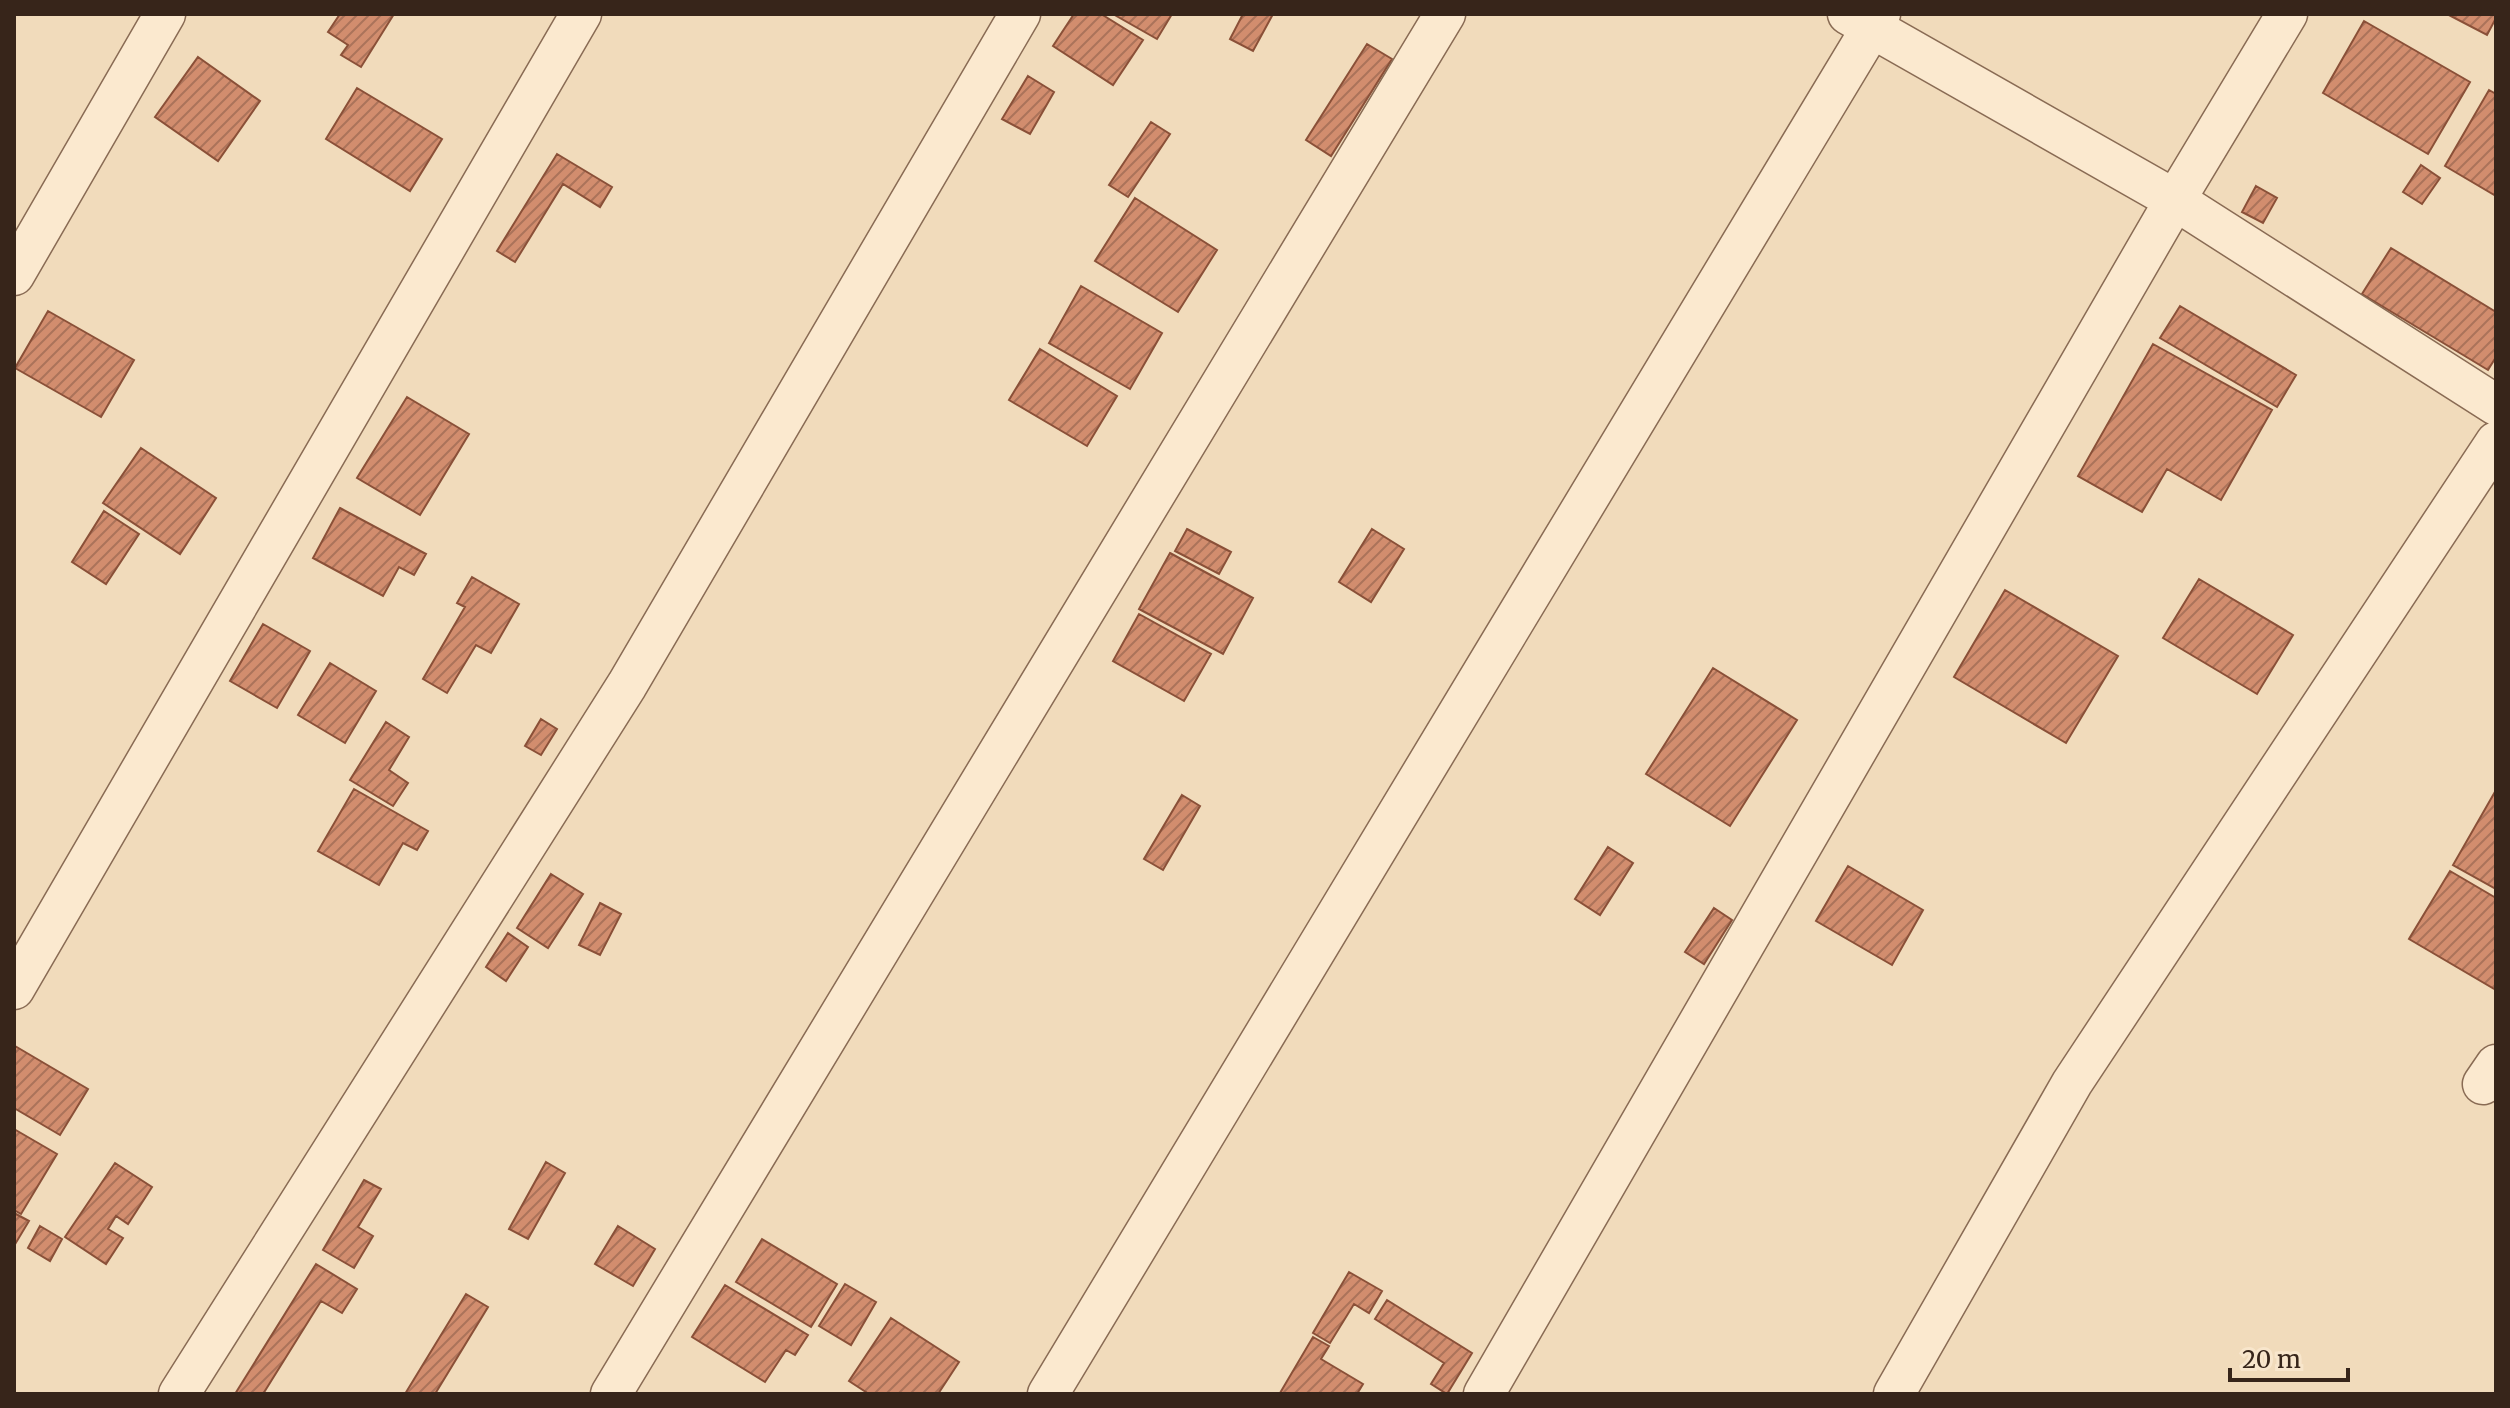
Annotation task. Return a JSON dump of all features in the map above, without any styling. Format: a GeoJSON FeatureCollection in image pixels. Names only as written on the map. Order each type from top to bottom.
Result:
{"type":"FeatureCollection","features":[{"type":"Feature","properties":{"kind":"street"},"geometry":{"type":"LineString","coordinates":[[14,275],[165,14]]}},
{"type":"Feature","properties":{"kind":"street"},"geometry":{"type":"LineString","coordinates":[[14,989],[581,14]]}},
{"type":"Feature","properties":{"kind":"street"},"geometry":{"type":"LineString","coordinates":[[179,1394],[627,685],[1020,14]]}},
{"type":"Feature","properties":{"kind":"street"},"geometry":{"type":"LineString","coordinates":[[611,1394],[1445,14]]}},
{"type":"Feature","properties":{"kind":"street"},"geometry":{"type":"LineString","coordinates":[[1484,1394],[2175,200],[2287,14]]}},
{"type":"Feature","properties":{"kind":"street"},"geometry":{"type":"LineString","coordinates":[[1048,1394],[1866,19],[2175,200],[2496,405]]}},
{"type":"Feature","properties":{"kind":"street"},"geometry":{"type":"LineString","coordinates":[[1894,1394],[2072,1083],[2496,442]]}},
{"type":"Feature","properties":{"kind":"building"},"geometry":{"type":"Polygon","coordinates":[[[340,14],[394,14],[361,67],[341,55],[348,45],[328,32],[340,14]]]}},
{"type":"Feature","properties":{"kind":"building"},"geometry":{"type":"Polygon","coordinates":[[[1074,14],[1101,14],[1143,40],[1113,85],[1053,46],[1074,14]]]}},
{"type":"Feature","properties":{"kind":"building"},"geometry":{"type":"Polygon","coordinates":[[[1113,14],[1172,14],[1157,39],[1113,14]]]}},
{"type":"Feature","properties":{"kind":"building"},"geometry":{"type":"Polygon","coordinates":[[[1243,14],[1273,14],[1253,51],[1230,39],[1243,14]]]}},
{"type":"Feature","properties":{"kind":"building"},"geometry":{"type":"Polygon","coordinates":[[[2447,14],[2496,14],[2496,18],[2487,35],[2447,14]]]}},
{"type":"Feature","properties":{"kind":"building"},"geometry":{"type":"Polygon","coordinates":[[[2364,21],[2470,82],[2428,154],[2323,93],[2364,21]]]}},
{"type":"Feature","properties":{"kind":"building"},"geometry":{"type":"Polygon","coordinates":[[[1367,44],[1392,59],[1331,156],[1306,140],[1367,44]]]}},
{"type":"Feature","properties":{"kind":"building"},"geometry":{"type":"Polygon","coordinates":[[[198,57],[260,101],[218,161],[155,117],[198,57]]]}},
{"type":"Feature","properties":{"kind":"building"},"geometry":{"type":"Polygon","coordinates":[[[1028,76],[1054,92],[1030,134],[1002,119],[1028,76]]]}},
{"type":"Feature","properties":{"kind":"building"},"geometry":{"type":"Polygon","coordinates":[[[357,88],[442,139],[410,191],[326,139],[357,88]]]}},
{"type":"Feature","properties":{"kind":"building"},"geometry":{"type":"Polygon","coordinates":[[[2489,90],[2496,94],[2496,196],[2445,166],[2489,90]]]}},
{"type":"Feature","properties":{"kind":"building"},"geometry":{"type":"Polygon","coordinates":[[[1151,122],[1170,134],[1128,197],[1109,185],[1151,122]]]}},
{"type":"Feature","properties":{"kind":"building"},"geometry":{"type":"Polygon","coordinates":[[[557,154],[612,187],[600,207],[563,184],[515,262],[497,251],[557,154]]]}},
{"type":"Feature","properties":{"kind":"building"},"geometry":{"type":"Polygon","coordinates":[[[2421,165],[2440,178],[2422,204],[2403,192],[2421,165]]]}},
{"type":"Feature","properties":{"kind":"building"},"geometry":{"type":"Polygon","coordinates":[[[2256,186],[2277,198],[2263,223],[2242,212],[2256,186]]]}},
{"type":"Feature","properties":{"kind":"building"},"geometry":{"type":"Polygon","coordinates":[[[1135,198],[1217,250],[1178,312],[1095,261],[1135,198]]]}},
{"type":"Feature","properties":{"kind":"building"},"geometry":{"type":"Polygon","coordinates":[[[2391,248],[2496,312],[2496,357],[2488,370],[2362,294],[2391,248]]]}},
{"type":"Feature","properties":{"kind":"building"},"geometry":{"type":"Polygon","coordinates":[[[1081,286],[1162,333],[1130,389],[1049,343],[1081,286]]]}},
{"type":"Feature","properties":{"kind":"building"},"geometry":{"type":"Polygon","coordinates":[[[2180,306],[2296,375],[2277,407],[2160,338],[2180,306]]]}},
{"type":"Feature","properties":{"kind":"building"},"geometry":{"type":"Polygon","coordinates":[[[48,311],[134,360],[101,417],[15,368],[48,311]]]}},
{"type":"Feature","properties":{"kind":"building"},"geometry":{"type":"Polygon","coordinates":[[[2153,344],[2272,410],[2221,500],[2167,469],[2142,512],[2078,476],[2153,344]]]}},
{"type":"Feature","properties":{"kind":"building"},"geometry":{"type":"Polygon","coordinates":[[[1040,349],[1117,396],[1087,446],[1009,400],[1040,349]]]}},
{"type":"Feature","properties":{"kind":"building"},"geometry":{"type":"Polygon","coordinates":[[[407,397],[469,434],[420,515],[357,478],[407,397]]]}},
{"type":"Feature","properties":{"kind":"building"},"geometry":{"type":"Polygon","coordinates":[[[141,448],[216,498],[180,554],[103,503],[141,448]]]}},
{"type":"Feature","properties":{"kind":"building"},"geometry":{"type":"Polygon","coordinates":[[[340,508],[426,554],[414,575],[399,567],[383,596],[313,558],[340,508]]]}},
{"type":"Feature","properties":{"kind":"building"},"geometry":{"type":"Polygon","coordinates":[[[104,511],[139,534],[106,584],[72,562],[104,511]]]}},
{"type":"Feature","properties":{"kind":"building"},"geometry":{"type":"Polygon","coordinates":[[[1187,529],[1231,552],[1219,574],[1175,551],[1187,529]]]}},
{"type":"Feature","properties":{"kind":"building"},"geometry":{"type":"Polygon","coordinates":[[[1372,529],[1404,549],[1371,602],[1339,582],[1372,529]]]}},
{"type":"Feature","properties":{"kind":"building"},"geometry":{"type":"Polygon","coordinates":[[[1170,553],[1253,598],[1223,654],[1139,609],[1170,553]]]}},
{"type":"Feature","properties":{"kind":"building"},"geometry":{"type":"Polygon","coordinates":[[[472,577],[519,604],[491,653],[476,645],[447,693],[423,679],[465,607],[457,603],[472,577]]]}},
{"type":"Feature","properties":{"kind":"building"},"geometry":{"type":"Polygon","coordinates":[[[2199,579],[2293,635],[2257,694],[2163,638],[2199,579]]]}},
{"type":"Feature","properties":{"kind":"building"},"geometry":{"type":"Polygon","coordinates":[[[2005,590],[2118,656],[2066,743],[1954,677],[2005,590]]]}},
{"type":"Feature","properties":{"kind":"building"},"geometry":{"type":"Polygon","coordinates":[[[1139,614],[1211,654],[1184,701],[1113,661],[1139,614]]]}},
{"type":"Feature","properties":{"kind":"building"},"geometry":{"type":"Polygon","coordinates":[[[263,624],[310,651],[277,708],[230,681],[263,624]]]}},
{"type":"Feature","properties":{"kind":"building"},"geometry":{"type":"Polygon","coordinates":[[[330,663],[376,691],[345,743],[298,715],[330,663]]]}},
{"type":"Feature","properties":{"kind":"building"},"geometry":{"type":"Polygon","coordinates":[[[1713,668],[1797,720],[1730,826],[1646,774],[1713,668]]]}},
{"type":"Feature","properties":{"kind":"building"},"geometry":{"type":"Polygon","coordinates":[[[541,719],[557,729],[541,755],[525,746],[541,719]]]}},
{"type":"Feature","properties":{"kind":"building"},"geometry":{"type":"Polygon","coordinates":[[[386,722],[409,737],[389,770],[408,783],[393,806],[350,780],[386,722]]]}},
{"type":"Feature","properties":{"kind":"building"},"geometry":{"type":"Polygon","coordinates":[[[354,789],[428,831],[417,850],[403,843],[379,885],[318,851],[354,789]]]}},
{"type":"Feature","properties":{"kind":"building"},"geometry":{"type":"Polygon","coordinates":[[[2496,790],[2496,889],[2453,865],[2496,790]]]}},
{"type":"Feature","properties":{"kind":"building"},"geometry":{"type":"Polygon","coordinates":[[[1182,795],[1200,806],[1163,870],[1144,859],[1182,795]]]}},
{"type":"Feature","properties":{"kind":"building"},"geometry":{"type":"Polygon","coordinates":[[[1608,847],[1633,863],[1600,915],[1575,899],[1608,847]]]}},
{"type":"Feature","properties":{"kind":"building"},"geometry":{"type":"Polygon","coordinates":[[[1848,866],[1923,910],[1892,965],[1816,921],[1848,866]]]}},
{"type":"Feature","properties":{"kind":"building"},"geometry":{"type":"Polygon","coordinates":[[[2450,871],[2496,898],[2496,990],[2409,939],[2450,871]]]}},
{"type":"Feature","properties":{"kind":"building"},"geometry":{"type":"Polygon","coordinates":[[[551,874],[583,894],[548,948],[517,928],[551,874]]]}},
{"type":"Feature","properties":{"kind":"building"},"geometry":{"type":"Polygon","coordinates":[[[600,903],[621,914],[600,955],[579,945],[600,903]]]}},
{"type":"Feature","properties":{"kind":"building"},"geometry":{"type":"Polygon","coordinates":[[[1714,908],[1732,920],[1704,964],[1685,952],[1714,908]]]}},
{"type":"Feature","properties":{"kind":"building"},"geometry":{"type":"Polygon","coordinates":[[[508,933],[528,947],[506,981],[486,967],[508,933]]]}},
{"type":"Feature","properties":{"kind":"building"},"geometry":{"type":"Polygon","coordinates":[[[15,1046],[88,1089],[60,1135],[14,1108],[15,1046]]]}},
{"type":"Feature","properties":{"kind":"building"},"geometry":{"type":"Polygon","coordinates":[[[14,1129],[57,1154],[21,1214],[14,1210],[14,1129]]]}},
{"type":"Feature","properties":{"kind":"building"},"geometry":{"type":"Polygon","coordinates":[[[546,1162],[565,1173],[528,1239],[509,1229],[546,1162]]]}},
{"type":"Feature","properties":{"kind":"building"},"geometry":{"type":"Polygon","coordinates":[[[115,1163],[152,1187],[128,1224],[116,1216],[108,1229],[123,1238],[106,1264],[65,1237],[115,1163]]]}},
{"type":"Feature","properties":{"kind":"building"},"geometry":{"type":"Polygon","coordinates":[[[364,1180],[381,1189],[358,1227],[373,1236],[354,1268],[323,1250],[364,1180]]]}},
{"type":"Feature","properties":{"kind":"building"},"geometry":{"type":"Polygon","coordinates":[[[14,1213],[29,1221],[14,1246],[14,1213]]]}},
{"type":"Feature","properties":{"kind":"building"},"geometry":{"type":"Polygon","coordinates":[[[40,1226],[62,1239],[50,1261],[28,1248],[40,1226]]]}},
{"type":"Feature","properties":{"kind":"building"},"geometry":{"type":"Polygon","coordinates":[[[618,1226],[655,1249],[633,1286],[595,1264],[618,1226]]]}},
{"type":"Feature","properties":{"kind":"building"},"geometry":{"type":"Polygon","coordinates":[[[762,1239],[837,1284],[811,1327],[736,1282],[762,1239]]]}},
{"type":"Feature","properties":{"kind":"building"},"geometry":{"type":"Polygon","coordinates":[[[316,1264],[357,1289],[342,1313],[321,1301],[263,1394],[235,1394],[316,1264]]]}},
{"type":"Feature","properties":{"kind":"building"},"geometry":{"type":"Polygon","coordinates":[[[1349,1272],[1382,1291],[1369,1313],[1354,1304],[1330,1343],[1313,1333],[1349,1272]]]}},
{"type":"Feature","properties":{"kind":"building"},"geometry":{"type":"Polygon","coordinates":[[[845,1284],[876,1302],[851,1345],[819,1326],[845,1284]]]}},
{"type":"Feature","properties":{"kind":"building"},"geometry":{"type":"Polygon","coordinates":[[[725,1285],[808,1335],[795,1355],[786,1350],[765,1382],[692,1337],[725,1285]]]}},
{"type":"Feature","properties":{"kind":"building"},"geometry":{"type":"Polygon","coordinates":[[[466,1294],[488,1307],[435,1394],[405,1394],[466,1294]]]}},
{"type":"Feature","properties":{"kind":"building"},"geometry":{"type":"Polygon","coordinates":[[[1387,1300],[1472,1353],[1447,1394],[1431,1384],[1444,1363],[1375,1319],[1387,1300]]]}},
{"type":"Feature","properties":{"kind":"building"},"geometry":{"type":"Polygon","coordinates":[[[891,1318],[959,1362],[938,1394],[869,1394],[849,1381],[891,1318]]]}},
{"type":"Feature","properties":{"kind":"building"},"geometry":{"type":"Polygon","coordinates":[[[1313,1337],[1329,1346],[1321,1359],[1363,1384],[1357,1394],[1280,1393],[1313,1337]]]}}]}
